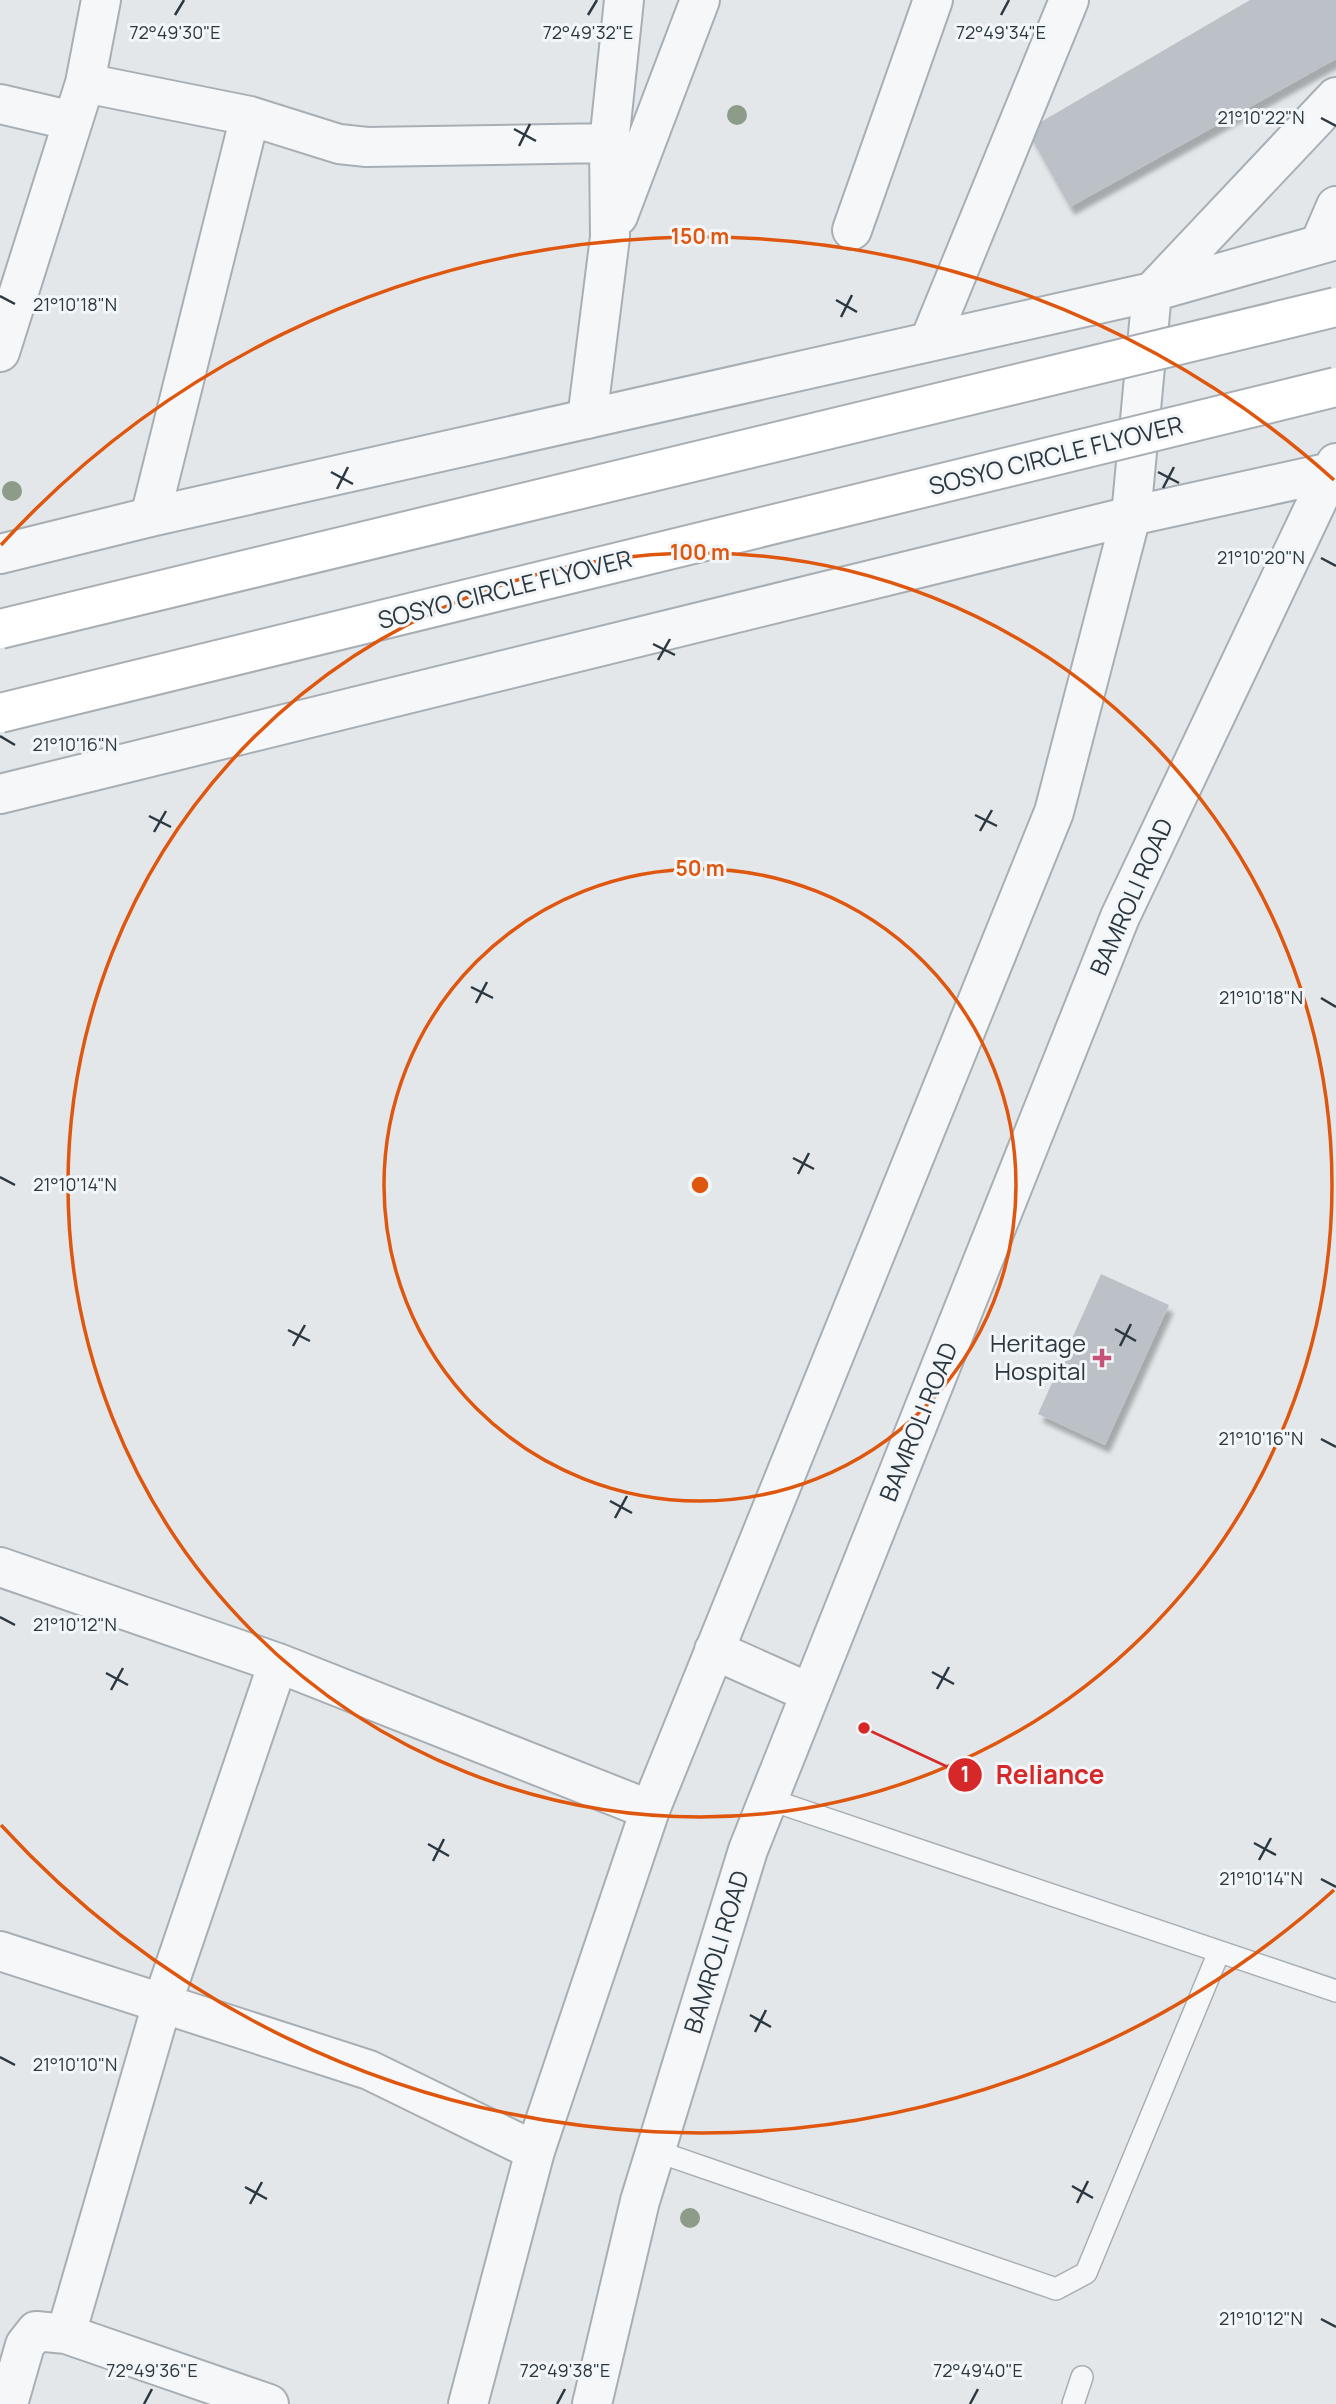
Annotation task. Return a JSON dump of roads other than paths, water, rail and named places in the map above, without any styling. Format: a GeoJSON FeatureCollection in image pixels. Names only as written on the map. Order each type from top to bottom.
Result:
{"type":"FeatureCollection","features":[{"type":"Feature","properties":{"kind":"main road"},"geometry":{"type":"LineString","coordinates":[[0,629],[1336,307]]}},
{"type":"Feature","properties":{"kind":"main road","name":"SOSYO CIRCLE FLYOVER"},"geometry":{"type":"LineString","coordinates":[[0,713],[1336,387]]}},
{"type":"Feature","properties":{"kind":"street"},"geometry":{"type":"LineString","coordinates":[[0,352],[85,83],[101,0]]}},
{"type":"Feature","properties":{"kind":"street"},"geometry":{"type":"LineString","coordinates":[[587,419],[610,237],[609,143],[624,0]]}},
{"type":"Feature","properties":{"kind":"street"},"geometry":{"type":"LineString","coordinates":[[610,237],[701,0]]}},
{"type":"Feature","properties":{"kind":"street"},"geometry":{"type":"LineString","coordinates":[[852,230],[933,0]]}},
{"type":"Feature","properties":{"kind":"street"},"geometry":{"type":"LineString","coordinates":[[930,340],[1069,0]]}},
{"type":"Feature","properties":{"kind":"street"},"geometry":{"type":"LineString","coordinates":[[85,83],[250,116],[339,144],[367,147],[609,143]]}},
{"type":"Feature","properties":{"kind":"street"},"geometry":{"type":"LineString","coordinates":[[468,2404],[535,2151],[650,1810],[1054,812],[1131,516],[1152,292],[1336,97]]}},
{"type":"Feature","properties":{"kind":"street"},"geometry":{"type":"LineString","coordinates":[[0,104],[73,121]]}},
{"type":"Feature","properties":{"kind":"street"},"geometry":{"type":"LineString","coordinates":[[150,517],[250,116]]}},
{"type":"Feature","properties":{"kind":"street"},"geometry":{"type":"LineString","coordinates":[[0,554],[150,517],[1152,292],[1328,242],[1336,206]]}},
{"type":"Feature","properties":{"kind":"street"},"geometry":{"type":"LineString","coordinates":[[0,794],[1131,516],[1334,469]]}},
{"type":"Feature","properties":{"kind":"street","name":"BAMROLI ROAD"},"geometry":{"type":"LineString","coordinates":[[592,2404],[640,2201],[748,1850],[1120,917],[1334,469]]}},
{"type":"Feature","properties":{"kind":"street"},"geometry":{"type":"LineString","coordinates":[[0,1567],[278,1663],[650,1810]]}},
{"type":"Feature","properties":{"kind":"street"},"geometry":{"type":"LineString","coordinates":[[715,1650],[810,1693]]}},
{"type":"Feature","properties":{"kind":"street"},"geometry":{"type":"LineString","coordinates":[[66,2334],[162,2004],[278,1663]]}},
{"type":"Feature","properties":{"kind":"street"},"geometry":{"type":"LineString","coordinates":[[0,1951],[369,2070],[535,2151]]}},
{"type":"Feature","properties":{"kind":"street"},"geometry":{"type":"LineString","coordinates":[[8,2404],[28,2337],[36,2331],[66,2334],[269,2404]]}},
{"type":"Feature","properties":{"kind":"lane"},"geometry":{"type":"LineString","coordinates":[[768,1799],[1336,1991]]}},
{"type":"Feature","properties":{"kind":"lane"},"geometry":{"type":"LineString","coordinates":[[656,2151],[1056,2289],[1086,2273],[1219,1952]]}},
{"type":"Feature","properties":{"kind":"lane"},"geometry":{"type":"LineString","coordinates":[[1073,2404],[1082,2378]]}},
{"type":"Feature","properties":{"kind":"place","name":"Heritage Hospital"},"geometry":{"type":"Point","coordinates":[1102,1358]}},
{"type":"Feature","properties":{"kind":"place","name":"Reliance"},"geometry":{"type":"Point","coordinates":[864,1728]}}]}
